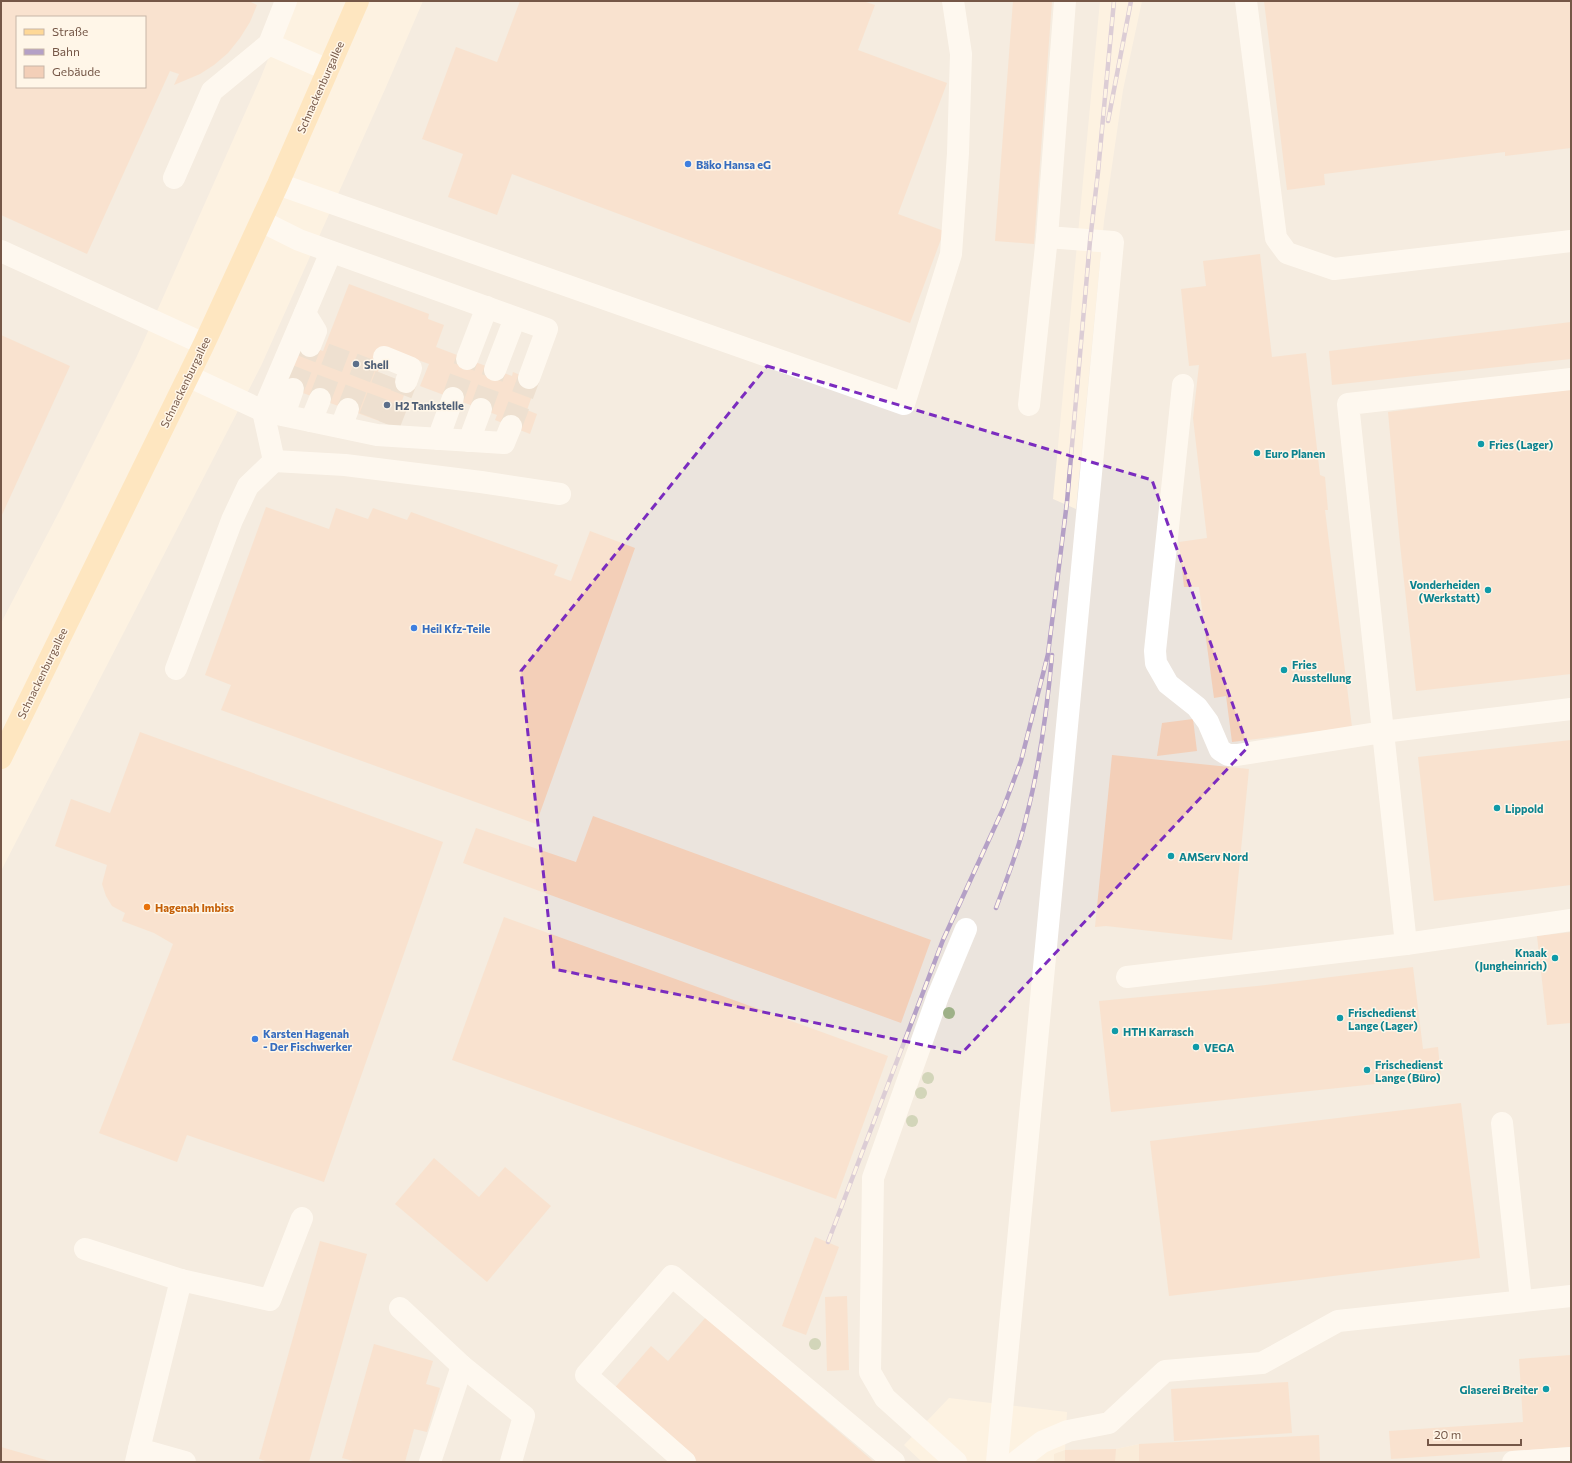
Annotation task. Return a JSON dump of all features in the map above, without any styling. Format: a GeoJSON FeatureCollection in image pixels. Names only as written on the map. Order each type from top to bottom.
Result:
{"type":"FeatureCollection","features":[{"type":"Feature","properties":{"kind":"main road","name":"Schnackenburgallee"},"geometry":{"type":"LineString","coordinates":[[1,758],[204,344],[278,184],[358,1]]}},
{"type":"Feature","properties":{"kind":"lane"},"geometry":{"type":"LineString","coordinates":[[174,178],[212,91],[269,44],[286,1]]}},
{"type":"Feature","properties":{"kind":"lane"},"geometry":{"type":"LineString","coordinates":[[278,184],[904,404],[951,254],[958,154],[961,54],[953,1]]}},
{"type":"Feature","properties":{"kind":"lane"},"geometry":{"type":"LineString","coordinates":[[1029,405],[1047,237],[1064,1]]}},
{"type":"Feature","properties":{"kind":"lane"},"geometry":{"type":"LineString","coordinates":[[1246,1],[1276,238],[1287,253],[1334,269],[1571,241]]}},
{"type":"Feature","properties":{"kind":"lane"},"geometry":{"type":"LineString","coordinates":[[269,44],[328,70]]}},
{"type":"Feature","properties":{"kind":"lane"},"geometry":{"type":"LineString","coordinates":[[261,221],[299,240],[547,329],[529,378]]}},
{"type":"Feature","properties":{"kind":"lane"},"geometry":{"type":"LineString","coordinates":[[997,1462],[1113,242],[1047,237]]}},
{"type":"Feature","properties":{"kind":"lane"},"geometry":{"type":"LineString","coordinates":[[1,251],[204,344]]}},
{"type":"Feature","properties":{"kind":"lane"},"geometry":{"type":"LineString","coordinates":[[274,461],[263,411],[331,252]]}},
{"type":"Feature","properties":{"kind":"lane"},"geometry":{"type":"LineString","coordinates":[[467,359],[487,308]]}},
{"type":"Feature","properties":{"kind":"lane"},"geometry":{"type":"LineString","coordinates":[[305,313],[318,338]]}},
{"type":"Feature","properties":{"kind":"lane"},"geometry":{"type":"LineString","coordinates":[[495,370],[515,318]]}},
{"type":"Feature","properties":{"kind":"lane"},"geometry":{"type":"LineString","coordinates":[[188,376],[263,411],[311,421],[345,418],[377,427],[438,439],[504,443],[511,426]]}},
{"type":"Feature","properties":{"kind":"lane"},"geometry":{"type":"LineString","coordinates":[[1406,944],[1348,404],[1571,379]]}},
{"type":"Feature","properties":{"kind":"lane"},"geometry":{"type":"LineString","coordinates":[[1184,385],[1155,651],[1156,662],[1168,684],[1197,707],[1208,722],[1220,750],[1228,755],[1237,755],[1383,732],[1571,709]]}},
{"type":"Feature","properties":{"kind":"lane"},"geometry":{"type":"LineString","coordinates":[[284,415],[293,389]]}},
{"type":"Feature","properties":{"kind":"lane"},"geometry":{"type":"LineString","coordinates":[[438,439],[453,398]]}},
{"type":"Feature","properties":{"kind":"lane"},"geometry":{"type":"LineString","coordinates":[[311,421],[320,399]]}},
{"type":"Feature","properties":{"kind":"lane"},"geometry":{"type":"LineString","coordinates":[[469,441],[481,409]]}},
{"type":"Feature","properties":{"kind":"lane"},"geometry":{"type":"LineString","coordinates":[[176,669],[232,520],[248,486],[274,461],[345,465],[481,482],[560,494]]}},
{"type":"Feature","properties":{"kind":"lane"},"geometry":{"type":"LineString","coordinates":[[1127,977],[1406,944],[1571,920]]}},
{"type":"Feature","properties":{"kind":"lane"},"geometry":{"type":"LineString","coordinates":[[956,1462],[885,1398],[870,1372],[873,1178],[938,996],[966,929]]}},
{"type":"Feature","properties":{"kind":"lane"},"geometry":{"type":"LineString","coordinates":[[1502,1123],[1521,1300]]}},
{"type":"Feature","properties":{"kind":"lane"},"geometry":{"type":"LineString","coordinates":[[85,1248],[181,1280],[270,1300],[302,1218]]}},
{"type":"Feature","properties":{"kind":"lane"},"geometry":{"type":"LineString","coordinates":[[685,1462],[586,1375],[672,1276],[894,1462]]}},
{"type":"Feature","properties":{"kind":"lane"},"geometry":{"type":"LineString","coordinates":[[181,1280],[137,1456],[185,1462]]}},
{"type":"Feature","properties":{"kind":"lane"},"geometry":{"type":"LineString","coordinates":[[1016,1462],[1042,1442],[1068,1431],[1109,1423],[1165,1371],[1262,1363],[1338,1321],[1521,1300],[1571,1296]]}},
{"type":"Feature","properties":{"kind":"lane"},"geometry":{"type":"LineString","coordinates":[[400,1308],[462,1366],[524,1416],[511,1462]]}},
{"type":"Feature","properties":{"kind":"lane"},"geometry":{"type":"LineString","coordinates":[[430,1462],[462,1366]]}},
{"type":"Feature","properties":{"kind":"lane"},"geometry":{"type":"LineString","coordinates":[[1513,1462],[1571,1458]]}},
{"type":"Feature","properties":{"kind":"highlighted area"},"geometry":{"type":"Polygon","coordinates":[[[767,366],[1152,480],[1248,747],[962,1053],[554,969],[521,671],[767,366]]]}},
{"type":"Feature","properties":{"kind":"shaded area"},"geometry":{"type":"Polygon","coordinates":[[[1,1],[291,1],[261,77],[137,356],[59,512],[1,623],[1,1]]]}},
{"type":"Feature","properties":{"kind":"shaded area"},"geometry":{"type":"Polygon","coordinates":[[[423,1],[1100,1],[1053,499],[1076,509],[1104,221],[1123,90],[1142,1],[1571,1],[1571,1462],[1139,1462],[1139,1444],[1116,1449],[1065,1450],[1067,1412],[949,1398],[904,1445],[922,1462],[1,1462],[1,871],[261,366],[423,1]]]}},
{"type":"Feature","properties":{"kind":"shaded area"},"geometry":{"type":"Polygon","coordinates":[[[1139,1444],[1139,1462],[1054,1462],[1054,1454],[1065,1450],[1116,1449],[1139,1444]]]}},
{"type":"Feature","properties":{"kind":"building"},"geometry":{"type":"Polygon","coordinates":[[[1,1],[251,1],[257,5],[250,22],[228,53],[200,74],[174,85],[179,74],[170,71],[87,254],[1,215],[1,1]]]}},
{"type":"Feature","properties":{"kind":"building","name":"Bäko Hansa eG"},"geometry":{"type":"Polygon","coordinates":[[[520,1],[863,1],[875,5],[858,50],[947,83],[898,214],[944,231],[910,323],[512,174],[497,215],[448,197],[463,154],[422,139],[456,47],[497,62],[520,1]]]}},
{"type":"Feature","properties":{"kind":"building"},"geometry":{"type":"Polygon","coordinates":[[[1013,1],[1052,1],[1034,244],[995,241],[1013,1]]]}},
{"type":"Feature","properties":{"kind":"building"},"geometry":{"type":"Polygon","coordinates":[[[1264,1],[1571,1],[1571,148],[1505,156],[1505,152],[1324,174],[1325,185],[1287,190],[1264,1]]]}},
{"type":"Feature","properties":{"kind":"building"},"geometry":{"type":"Polygon","coordinates":[[[1260,254],[1272,357],[1306,353],[1320,475],[1325,477],[1328,510],[1325,510],[1352,727],[1232,742],[1226,696],[1214,698],[1199,587],[1184,587],[1179,542],[1207,538],[1193,418],[1199,365],[1189,366],[1181,289],[1206,286],[1203,261],[1260,254]]]}},
{"type":"Feature","properties":{"kind":"building"},"geometry":{"type":"Polygon","coordinates":[[[349,284],[429,314],[428,319],[444,325],[436,347],[512,376],[513,372],[537,382],[527,410],[537,414],[530,434],[495,420],[497,415],[420,386],[429,364],[387,349],[378,372],[408,384],[393,426],[281,385],[297,342],[323,351],[349,284]]]}},
{"type":"Feature","properties":{"kind":"building"},"geometry":{"type":"Polygon","coordinates":[[[1571,322],[1571,359],[1332,385],[1329,351],[1571,322]]]}},
{"type":"Feature","properties":{"kind":"building"},"geometry":{"type":"Polygon","coordinates":[[[1,335],[70,366],[1,517],[1,335]]]}},
{"type":"Feature","properties":{"kind":"building"},"geometry":{"type":"Polygon","coordinates":[[[1571,388],[1571,674],[1416,691],[1400,544],[1388,412],[1571,388]]]}},
{"type":"Feature","properties":{"kind":"building","name":"Heil Kfz-Teile"},"geometry":{"type":"Polygon","coordinates":[[[266,507],[329,529],[336,508],[368,519],[373,508],[407,520],[411,512],[558,565],[554,575],[571,581],[590,531],[635,548],[536,824],[221,710],[231,685],[205,675],[266,507]]]}},
{"type":"Feature","properties":{"kind":"building"},"geometry":{"type":"Polygon","coordinates":[[[1193,719],[1197,751],[1157,756],[1162,723],[1193,719]]]}},
{"type":"Feature","properties":{"kind":"building","name":"Karsten Hagenah - Der Fischwerker"},"geometry":{"type":"Polygon","coordinates":[[[140,732],[443,842],[324,1182],[187,1135],[177,1162],[99,1133],[173,944],[154,933],[122,921],[125,913],[112,906],[106,896],[102,884],[107,865],[55,846],[71,799],[110,813],[140,732]]]}},
{"type":"Feature","properties":{"kind":"building","name":"Lippold"},"geometry":{"type":"Polygon","coordinates":[[[1571,740],[1571,885],[1434,901],[1418,757],[1571,740]]]}},
{"type":"Feature","properties":{"kind":"building","name":"AMServ Nord"},"geometry":{"type":"Polygon","coordinates":[[[1112,755],[1249,769],[1232,940],[1106,926],[1095,927],[1112,755]]]}},
{"type":"Feature","properties":{"kind":"building"},"geometry":{"type":"Polygon","coordinates":[[[593,816],[931,940],[901,1023],[463,863],[476,828],[576,862],[593,816]]]}},
{"type":"Feature","properties":{"kind":"building"},"geometry":{"type":"Polygon","coordinates":[[[504,917],[888,1056],[836,1199],[452,1060],[504,917]]]}},
{"type":"Feature","properties":{"kind":"building","name":"Knaak (Jungheinrich)"},"geometry":{"type":"Polygon","coordinates":[[[1571,932],[1571,1023],[1547,1025],[1537,936],[1571,932]]]}},
{"type":"Feature","properties":{"kind":"building"},"geometry":{"type":"Polygon","coordinates":[[[1413,967],[1423,1049],[1438,1047],[1441,1077],[1111,1112],[1099,1001],[1257,986],[1413,967]]]}},
{"type":"Feature","properties":{"kind":"building"},"geometry":{"type":"Polygon","coordinates":[[[1461,1103],[1480,1258],[1169,1296],[1150,1141],[1461,1103]]]}},
{"type":"Feature","properties":{"kind":"building"},"geometry":{"type":"Polygon","coordinates":[[[434,1158],[479,1197],[505,1167],[551,1206],[487,1282],[395,1204],[434,1158]]]}},
{"type":"Feature","properties":{"kind":"building"},"geometry":{"type":"Polygon","coordinates":[[[815,1237],[839,1247],[806,1335],[782,1326],[815,1237]]]}},
{"type":"Feature","properties":{"kind":"building"},"geometry":{"type":"Polygon","coordinates":[[[320,1241],[367,1254],[309,1462],[269,1462],[259,1459],[320,1241]]]}},
{"type":"Feature","properties":{"kind":"building"},"geometry":{"type":"Polygon","coordinates":[[[847,1296],[849,1370],[827,1371],[825,1297],[847,1296]]]}},
{"type":"Feature","properties":{"kind":"building"},"geometry":{"type":"Polygon","coordinates":[[[706,1317],[874,1462],[694,1462],[612,1391],[651,1346],[668,1361],[706,1317]]]}},
{"type":"Feature","properties":{"kind":"building"},"geometry":{"type":"Polygon","coordinates":[[[374,1344],[433,1361],[426,1384],[440,1388],[427,1432],[414,1429],[405,1462],[357,1462],[342,1458],[374,1344]]]}},
{"type":"Feature","properties":{"kind":"building"},"geometry":{"type":"Polygon","coordinates":[[[1571,1355],[1571,1447],[1391,1459],[1389,1431],[1523,1422],[1519,1359],[1571,1355]]]}},
{"type":"Feature","properties":{"kind":"building"},"geometry":{"type":"Polygon","coordinates":[[[1288,1382],[1292,1433],[1174,1441],[1171,1389],[1288,1382]]]}},
{"type":"Feature","properties":{"kind":"building"},"geometry":{"type":"Polygon","coordinates":[[[1319,1435],[1320,1462],[1139,1462],[1139,1444],[1319,1435]]]}},
{"type":"Feature","properties":{"kind":"building"},"geometry":{"type":"Polygon","coordinates":[[[1,1447],[53,1462],[1,1462],[1,1447]]]}},
{"type":"Feature","properties":{"kind":"building"},"geometry":{"type":"Polygon","coordinates":[[[1116,1449],[1115,1462],[1065,1462],[1065,1450],[1116,1449]]]}},
{"type":"Feature","properties":{"kind":"tunnel"},"geometry":{"type":"LineString","coordinates":[[320,399],[342,341]]}},
{"type":"Feature","properties":{"kind":"tunnel"},"geometry":{"type":"LineString","coordinates":[[293,389],[310,346]]}},
{"type":"Feature","properties":{"kind":"tunnel"},"geometry":{"type":"LineString","coordinates":[[348,409],[370,352]]}},
{"type":"Feature","properties":{"kind":"tunnel"},"geometry":{"type":"LineString","coordinates":[[453,398],[467,359]]}},
{"type":"Feature","properties":{"kind":"tunnel"},"geometry":{"type":"LineString","coordinates":[[481,409],[495,370]]}},
{"type":"Feature","properties":{"kind":"tunnel"},"geometry":{"type":"LineString","coordinates":[[370,417],[386,375]]}},
{"type":"Feature","properties":{"kind":"tunnel"},"geometry":{"type":"LineString","coordinates":[[511,426],[529,378]]}},
{"type":"Feature","properties":{"kind":"tunnel"},"geometry":{"type":"LineString","coordinates":[[389,425],[406,382]]}},
{"type":"Feature","properties":{"kind":"railway"},"geometry":{"type":"LineString","coordinates":[[828,1242],[943,940],[1003,809],[1021,761],[1048,654],[1067,502],[1090,241],[1114,1]]}},
{"type":"Feature","properties":{"kind":"railway"},"geometry":{"type":"LineString","coordinates":[[1108,121],[1131,1]]}},
{"type":"Feature","properties":{"kind":"railway"},"geometry":{"type":"LineString","coordinates":[[996,908],[1016,852],[1031,798],[1042,737],[1052,655]]}},
{"type":"Feature","properties":{"kind":"place","name":"Bäko Hansa eG"},"geometry":{"type":"Point","coordinates":[688,164]}},
{"type":"Feature","properties":{"kind":"place","name":"Shell"},"geometry":{"type":"Point","coordinates":[356,364]}},
{"type":"Feature","properties":{"kind":"place","name":"H2 Tankstelle"},"geometry":{"type":"Point","coordinates":[387,405]}},
{"type":"Feature","properties":{"kind":"place","name":"Fries (Lager)"},"geometry":{"type":"Point","coordinates":[1481,444]}},
{"type":"Feature","properties":{"kind":"place","name":"Euro Planen"},"geometry":{"type":"Point","coordinates":[1257,453]}},
{"type":"Feature","properties":{"kind":"place","name":"Vonderheiden (Werkstatt)"},"geometry":{"type":"Point","coordinates":[1488,590]}},
{"type":"Feature","properties":{"kind":"place","name":"Heil Kfz-Teile"},"geometry":{"type":"Point","coordinates":[414,628]}},
{"type":"Feature","properties":{"kind":"place","name":"Fries Ausstellung"},"geometry":{"type":"Point","coordinates":[1284,670]}},
{"type":"Feature","properties":{"kind":"place","name":"Lippold"},"geometry":{"type":"Point","coordinates":[1497,808]}},
{"type":"Feature","properties":{"kind":"place","name":"AMServ Nord"},"geometry":{"type":"Point","coordinates":[1171,856]}},
{"type":"Feature","properties":{"kind":"place","name":"Hagenah Imbiss"},"geometry":{"type":"Point","coordinates":[147,907]}},
{"type":"Feature","properties":{"kind":"place","name":"Knaak (Jungheinrich)"},"geometry":{"type":"Point","coordinates":[1555,958]}},
{"type":"Feature","properties":{"kind":"place","name":"Frischedienst Lange (Lager)"},"geometry":{"type":"Point","coordinates":[1340,1018]}},
{"type":"Feature","properties":{"kind":"place","name":"HTH Karrasch"},"geometry":{"type":"Point","coordinates":[1115,1031]}},
{"type":"Feature","properties":{"kind":"place","name":"Karsten Hagenah - Der Fischwerker"},"geometry":{"type":"Point","coordinates":[255,1039]}},
{"type":"Feature","properties":{"kind":"place","name":"VEGA"},"geometry":{"type":"Point","coordinates":[1196,1047]}},
{"type":"Feature","properties":{"kind":"place","name":"Frischedienst Lange (Büro)"},"geometry":{"type":"Point","coordinates":[1367,1070]}},
{"type":"Feature","properties":{"kind":"place","name":"Glaserei Breiter"},"geometry":{"type":"Point","coordinates":[1546,1389]}}]}
